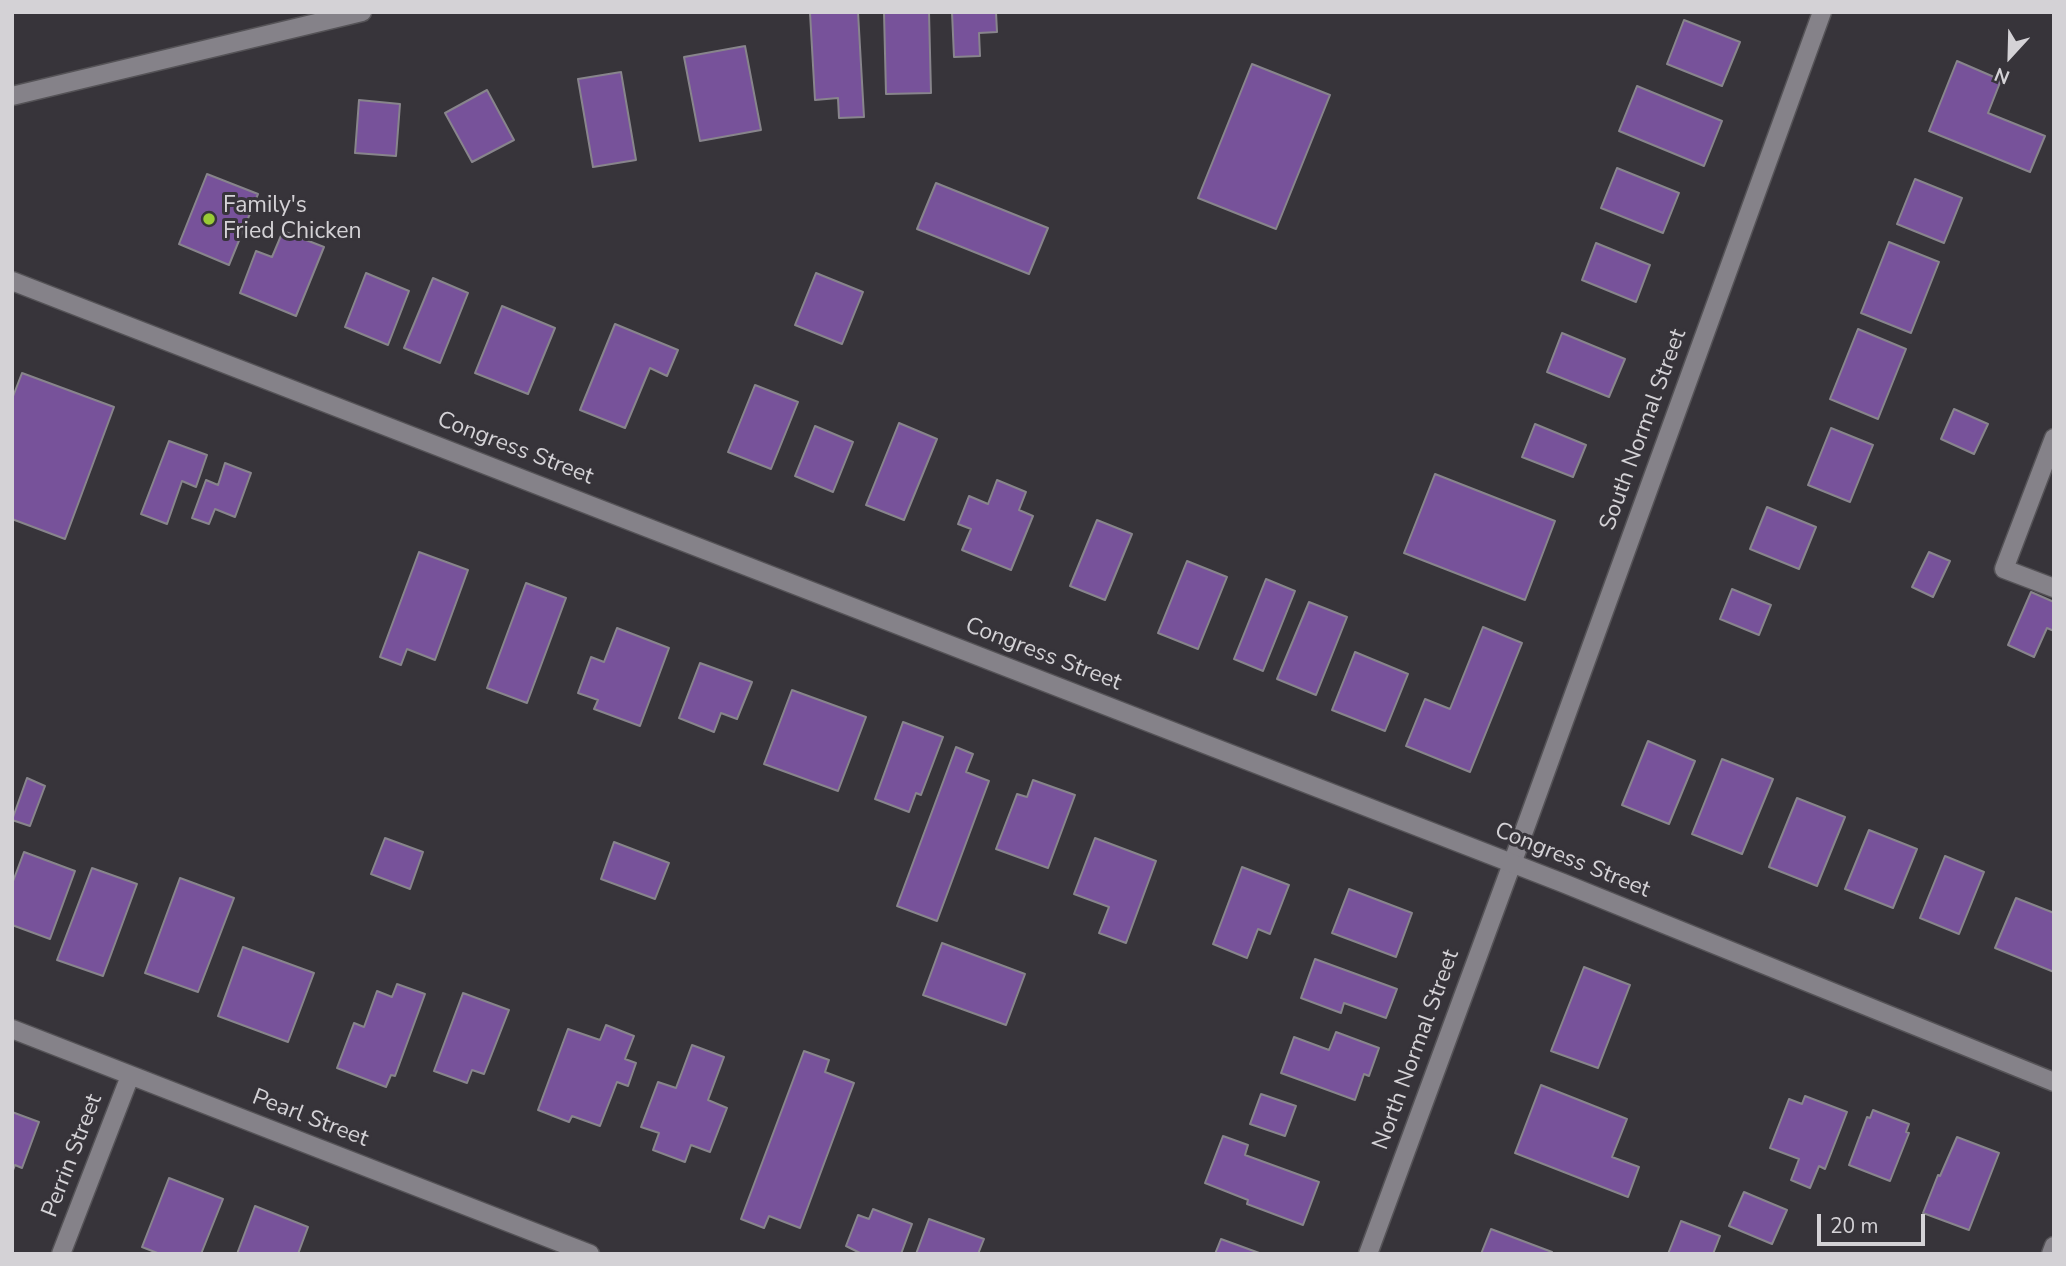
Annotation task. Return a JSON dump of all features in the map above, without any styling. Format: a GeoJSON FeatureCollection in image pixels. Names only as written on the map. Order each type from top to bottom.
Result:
{"type":"FeatureCollection","features":[{"type":"Feature","properties":{"kind":"street"},"geometry":{"type":"LineString","coordinates":[[12,96],[362,12]]}},
{"type":"Feature","properties":{"kind":"street","name":"South Normal Street"},"geometry":{"type":"LineString","coordinates":[[1512,864],[1822,12]]}},
{"type":"Feature","properties":{"kind":"street","name":"Congress Street"},"geometry":{"type":"LineString","coordinates":[[12,281],[1512,864],[2054,1082]]}},
{"type":"Feature","properties":{"kind":"street"},"geometry":{"type":"LineString","coordinates":[[2054,438],[2004,569],[2054,588]]}},
{"type":"Feature","properties":{"kind":"street","name":"North Normal Street"},"geometry":{"type":"LineString","coordinates":[[1368,1254],[1512,864]]}},
{"type":"Feature","properties":{"kind":"street","name":"Pearl Street"},"geometry":{"type":"LineString","coordinates":[[12,1029],[590,1254]]}},
{"type":"Feature","properties":{"kind":"street","name":"Perrin Street"},"geometry":{"type":"LineString","coordinates":[[61,1254],[130,1076]]}},
{"type":"Feature","properties":{"kind":"street"},"geometry":{"type":"LineString","coordinates":[[2051,1254],[2054,1246]]}},
{"type":"Feature","properties":{"kind":"building"},"geometry":{"type":"Polygon","coordinates":[[[858,12],[864,117],[839,118],[838,98],[815,100],[810,13],[858,12]]]}},
{"type":"Feature","properties":{"kind":"building"},"geometry":{"type":"Polygon","coordinates":[[[884,12],[929,12],[931,93],[886,94],[884,12]]]}},
{"type":"Feature","properties":{"kind":"building"},"geometry":{"type":"Polygon","coordinates":[[[952,12],[996,12],[997,32],[979,33],[980,56],[954,57],[952,12]]]}},
{"type":"Feature","properties":{"kind":"building"},"geometry":{"type":"Polygon","coordinates":[[[1684,20],[1740,42],[1722,86],[1667,64],[1684,20]]]}},
{"type":"Feature","properties":{"kind":"building"},"geometry":{"type":"Polygon","coordinates":[[[745,46],[761,130],[700,141],[684,57],[745,46]]]}},
{"type":"Feature","properties":{"kind":"building"},"geometry":{"type":"Polygon","coordinates":[[[1957,61],[2001,80],[1988,113],[2045,136],[2030,172],[1929,131],[1957,61]]]}},
{"type":"Feature","properties":{"kind":"building"},"geometry":{"type":"Polygon","coordinates":[[[1252,64],[1330,95],[1276,229],[1198,198],[1252,64]]]}},
{"type":"Feature","properties":{"kind":"building"},"geometry":{"type":"Polygon","coordinates":[[[621,72],[636,160],[593,167],[578,79],[621,72]]]}},
{"type":"Feature","properties":{"kind":"building"},"geometry":{"type":"Polygon","coordinates":[[[1637,86],[1722,121],[1704,166],[1619,131],[1637,86]]]}},
{"type":"Feature","properties":{"kind":"building"},"geometry":{"type":"Polygon","coordinates":[[[487,90],[514,140],[472,162],[445,113],[487,90]]]}},
{"type":"Feature","properties":{"kind":"building"},"geometry":{"type":"Polygon","coordinates":[[[359,100],[400,104],[396,156],[355,153],[359,100]]]}},
{"type":"Feature","properties":{"kind":"building"},"geometry":{"type":"Polygon","coordinates":[[[1617,168],[1679,193],[1663,233],[1601,208],[1617,168]]]}},
{"type":"Feature","properties":{"kind":"building"},"geometry":{"type":"Polygon","coordinates":[[[207,174],[258,194],[229,265],[179,244],[207,174]]]}},
{"type":"Feature","properties":{"kind":"building"},"geometry":{"type":"Polygon","coordinates":[[[1915,179],[1962,198],[1944,243],[1897,224],[1915,179]]]}},
{"type":"Feature","properties":{"kind":"building"},"geometry":{"type":"Polygon","coordinates":[[[936,183],[1048,228],[1029,274],[917,229],[936,183]]]}},
{"type":"Feature","properties":{"kind":"building"},"geometry":{"type":"Polygon","coordinates":[[[283,231],[324,247],[296,316],[240,293],[256,251],[272,257],[283,231]]]}},
{"type":"Feature","properties":{"kind":"building"},"geometry":{"type":"Polygon","coordinates":[[[1889,242],[1939,262],[1911,333],[1861,313],[1889,242]]]}},
{"type":"Feature","properties":{"kind":"building"},"geometry":{"type":"Polygon","coordinates":[[[1596,243],[1650,265],[1636,302],[1582,280],[1596,243]]]}},
{"type":"Feature","properties":{"kind":"building"},"geometry":{"type":"Polygon","coordinates":[[[366,273],[409,291],[388,345],[345,327],[366,273]]]}},
{"type":"Feature","properties":{"kind":"building"},"geometry":{"type":"Polygon","coordinates":[[[816,273],[863,292],[842,344],[795,325],[816,273]]]}},
{"type":"Feature","properties":{"kind":"building"},"geometry":{"type":"Polygon","coordinates":[[[433,278],[468,293],[440,363],[404,348],[433,278]]]}},
{"type":"Feature","properties":{"kind":"building"},"geometry":{"type":"Polygon","coordinates":[[[502,306],[555,328],[528,394],[475,373],[502,306]]]}},
{"type":"Feature","properties":{"kind":"building"},"geometry":{"type":"Polygon","coordinates":[[[615,324],[678,350],[667,376],[650,368],[625,428],[580,410],[615,324]]]}},
{"type":"Feature","properties":{"kind":"building"},"geometry":{"type":"Polygon","coordinates":[[[1858,329],[1906,349],[1878,419],[1830,399],[1858,329]]]}},
{"type":"Feature","properties":{"kind":"building"},"geometry":{"type":"Polygon","coordinates":[[[1562,333],[1625,359],[1609,397],[1547,372],[1562,333]]]}},
{"type":"Feature","properties":{"kind":"building"},"geometry":{"type":"Polygon","coordinates":[[[22,373],[114,407],[65,539],[12,519],[12,399],[22,373]]]}},
{"type":"Feature","properties":{"kind":"building"},"geometry":{"type":"Polygon","coordinates":[[[755,385],[798,402],[771,469],[728,452],[755,385]]]}},
{"type":"Feature","properties":{"kind":"building"},"geometry":{"type":"Polygon","coordinates":[[[1954,409],[1988,424],[1974,454],[1941,439],[1954,409]]]}},
{"type":"Feature","properties":{"kind":"building"},"geometry":{"type":"Polygon","coordinates":[[[899,423],[937,439],[904,520],[866,505],[899,423]]]}},
{"type":"Feature","properties":{"kind":"building"},"geometry":{"type":"Polygon","coordinates":[[[1535,424],[1586,445],[1573,477],[1522,457],[1535,424]]]}},
{"type":"Feature","properties":{"kind":"building"},"geometry":{"type":"Polygon","coordinates":[[[815,426],[853,442],[833,492],[795,476],[815,426]]]}},
{"type":"Feature","properties":{"kind":"building"},"geometry":{"type":"Polygon","coordinates":[[[1831,428],[1873,445],[1850,502],[1808,485],[1831,428]]]}},
{"type":"Feature","properties":{"kind":"building"},"geometry":{"type":"Polygon","coordinates":[[[169,441],[207,455],[196,487],[182,481],[167,524],[141,514],[169,441]]]}},
{"type":"Feature","properties":{"kind":"building"},"geometry":{"type":"Polygon","coordinates":[[[225,463],[251,473],[235,517],[215,509],[209,524],[192,518],[206,480],[218,485],[225,463]]]}},
{"type":"Feature","properties":{"kind":"building"},"geometry":{"type":"Polygon","coordinates":[[[1435,474],[1555,521],[1525,600],[1404,553],[1435,474]]]}},
{"type":"Feature","properties":{"kind":"building"},"geometry":{"type":"Polygon","coordinates":[[[997,480],[1026,492],[1019,510],[1033,516],[1011,570],[962,550],[971,529],[958,524],[969,496],[988,504],[997,480]]]}},
{"type":"Feature","properties":{"kind":"building"},"geometry":{"type":"Polygon","coordinates":[[[1767,507],[1816,527],[1799,569],[1750,549],[1767,507]]]}},
{"type":"Feature","properties":{"kind":"building"},"geometry":{"type":"Polygon","coordinates":[[[1097,520],[1132,534],[1105,600],[1070,586],[1097,520]]]}},
{"type":"Feature","properties":{"kind":"building"},"geometry":{"type":"Polygon","coordinates":[[[419,552],[468,570],[435,660],[407,649],[401,665],[380,657],[419,552]]]}},
{"type":"Feature","properties":{"kind":"building"},"geometry":{"type":"Polygon","coordinates":[[[1929,552],[1950,561],[1933,597],[1912,587],[1929,552]]]}},
{"type":"Feature","properties":{"kind":"building"},"geometry":{"type":"Polygon","coordinates":[[[1187,561],[1227,577],[1198,649],[1158,633],[1187,561]]]}},
{"type":"Feature","properties":{"kind":"building"},"geometry":{"type":"Polygon","coordinates":[[[1266,579],[1295,591],[1263,671],[1234,659],[1266,579]]]}},
{"type":"Feature","properties":{"kind":"building"},"geometry":{"type":"Polygon","coordinates":[[[526,583],[566,598],[527,703],[487,688],[526,583]]]}},
{"type":"Feature","properties":{"kind":"building"},"geometry":{"type":"Polygon","coordinates":[[[1732,589],[1771,605],[1759,635],[1720,619],[1732,589]]]}},
{"type":"Feature","properties":{"kind":"building"},"geometry":{"type":"Polygon","coordinates":[[[2031,592],[2054,602],[2054,631],[2047,628],[2034,657],[2008,645],[2031,592]]]}},
{"type":"Feature","properties":{"kind":"building"},"geometry":{"type":"Polygon","coordinates":[[[1309,602],[1347,617],[1316,695],[1277,679],[1309,602]]]}},
{"type":"Feature","properties":{"kind":"building"},"geometry":{"type":"Polygon","coordinates":[[[1483,627],[1522,643],[1470,772],[1406,746],[1425,699],[1450,709],[1483,627]]]}},
{"type":"Feature","properties":{"kind":"building"},"geometry":{"type":"Polygon","coordinates":[[[617,628],[669,648],[640,726],[594,709],[598,700],[578,693],[591,657],[604,662],[617,628]]]}},
{"type":"Feature","properties":{"kind":"building"},"geometry":{"type":"Polygon","coordinates":[[[1355,652],[1408,674],[1385,731],[1332,710],[1355,652]]]}},
{"type":"Feature","properties":{"kind":"building"},"geometry":{"type":"Polygon","coordinates":[[[700,663],[752,682],[737,719],[721,713],[714,732],[679,718],[700,663]]]}},
{"type":"Feature","properties":{"kind":"building"},"geometry":{"type":"Polygon","coordinates":[[[792,690],[866,717],[838,791],[764,764],[792,690]]]}},
{"type":"Feature","properties":{"kind":"building"},"geometry":{"type":"Polygon","coordinates":[[[903,722],[943,737],[921,795],[916,793],[909,812],[875,799],[903,722]]]}},
{"type":"Feature","properties":{"kind":"building"},"geometry":{"type":"Polygon","coordinates":[[[1648,741],[1695,761],[1669,824],[1622,805],[1648,741]]]}},
{"type":"Feature","properties":{"kind":"building"},"geometry":{"type":"Polygon","coordinates":[[[956,747],[973,754],[966,772],[989,781],[937,921],[897,906],[956,747]]]}},
{"type":"Feature","properties":{"kind":"building"},"geometry":{"type":"Polygon","coordinates":[[[1722,759],[1773,779],[1742,854],[1692,834],[1722,759]]]}},
{"type":"Feature","properties":{"kind":"building"},"geometry":{"type":"Polygon","coordinates":[[[27,778],[45,786],[30,826],[12,820],[27,778]]]}},
{"type":"Feature","properties":{"kind":"building"},"geometry":{"type":"Polygon","coordinates":[[[1033,780],[1075,795],[1048,868],[996,849],[1017,794],[1027,797],[1033,780]]]}},
{"type":"Feature","properties":{"kind":"building"},"geometry":{"type":"Polygon","coordinates":[[[1797,798],[1845,817],[1817,886],[1769,867],[1797,798]]]}},
{"type":"Feature","properties":{"kind":"building"},"geometry":{"type":"Polygon","coordinates":[[[1869,830],[1917,849],[1893,908],[1845,889],[1869,830]]]}},
{"type":"Feature","properties":{"kind":"building"},"geometry":{"type":"Polygon","coordinates":[[[385,838],[423,852],[410,889],[371,874],[385,838]]]}},
{"type":"Feature","properties":{"kind":"building"},"geometry":{"type":"Polygon","coordinates":[[[1095,838],[1156,861],[1126,943],[1099,933],[1109,907],[1074,894],[1095,838]]]}},
{"type":"Feature","properties":{"kind":"building"},"geometry":{"type":"Polygon","coordinates":[[[614,842],[669,863],[655,899],[601,879],[614,842]]]}},
{"type":"Feature","properties":{"kind":"building"},"geometry":{"type":"Polygon","coordinates":[[[24,852],[75,871],[50,939],[12,925],[12,884],[24,852]]]}},
{"type":"Feature","properties":{"kind":"building"},"geometry":{"type":"Polygon","coordinates":[[[1945,856],[1984,872],[1959,934],[1920,918],[1945,856]]]}},
{"type":"Feature","properties":{"kind":"building"},"geometry":{"type":"Polygon","coordinates":[[[1242,867],[1289,885],[1270,934],[1258,929],[1247,958],[1213,944],[1242,867]]]}},
{"type":"Feature","properties":{"kind":"building"},"geometry":{"type":"Polygon","coordinates":[[[92,868],[137,884],[103,976],[57,960],[92,868]]]}},
{"type":"Feature","properties":{"kind":"building"},"geometry":{"type":"Polygon","coordinates":[[[180,878],[234,898],[198,992],[145,973],[180,878]]]}},
{"type":"Feature","properties":{"kind":"building"},"geometry":{"type":"Polygon","coordinates":[[[1349,889],[1412,913],[1396,957],[1332,933],[1349,889]]]}},
{"type":"Feature","properties":{"kind":"building"},"geometry":{"type":"Polygon","coordinates":[[[2016,898],[2054,913],[2054,972],[1995,948],[2016,898]]]}},
{"type":"Feature","properties":{"kind":"building"},"geometry":{"type":"Polygon","coordinates":[[[942,943],[1025,974],[1006,1025],[923,995],[942,943]]]}},
{"type":"Feature","properties":{"kind":"building"},"geometry":{"type":"Polygon","coordinates":[[[243,947],[314,973],[288,1042],[218,1016],[243,947]]]}},
{"type":"Feature","properties":{"kind":"building"},"geometry":{"type":"Polygon","coordinates":[[[1315,959],[1397,989],[1386,1018],[1344,1003],[1341,1013],[1301,998],[1315,959]]]}},
{"type":"Feature","properties":{"kind":"building"},"geometry":{"type":"Polygon","coordinates":[[[1584,967],[1630,985],[1598,1068],[1551,1051],[1584,967]]]}},
{"type":"Feature","properties":{"kind":"building"},"geometry":{"type":"Polygon","coordinates":[[[397,984],[425,994],[395,1076],[391,1075],[386,1087],[337,1068],[354,1023],[364,1027],[377,991],[392,997],[397,984]]]}},
{"type":"Feature","properties":{"kind":"building"},"geometry":{"type":"Polygon","coordinates":[[[463,993],[509,1010],[484,1074],[472,1070],[467,1083],[434,1071],[463,993]]]}},
{"type":"Feature","properties":{"kind":"building"},"geometry":{"type":"Polygon","coordinates":[[[606,1025],[634,1036],[625,1059],[636,1063],[628,1086],[617,1082],[600,1126],[572,1116],[569,1122],[538,1110],[568,1029],[600,1040],[606,1025]]]}},
{"type":"Feature","properties":{"kind":"building"},"geometry":{"type":"Polygon","coordinates":[[[1336,1032],[1379,1048],[1369,1076],[1364,1074],[1355,1100],[1281,1073],[1294,1037],[1329,1050],[1336,1032]]]}},
{"type":"Feature","properties":{"kind":"building"},"geometry":{"type":"Polygon","coordinates":[[[692,1045],[724,1057],[708,1100],[727,1108],[710,1152],[691,1145],[685,1162],[653,1150],[659,1133],[641,1127],[658,1082],[676,1088],[692,1045]]]}},
{"type":"Feature","properties":{"kind":"building"},"geometry":{"type":"Polygon","coordinates":[[[804,1051],[829,1060],[825,1072],[854,1083],[800,1228],[769,1216],[764,1228],[741,1219],[804,1051]]]}},
{"type":"Feature","properties":{"kind":"building"},"geometry":{"type":"Polygon","coordinates":[[[1541,1085],[1627,1119],[1612,1157],[1639,1167],[1628,1197],[1515,1153],[1541,1085]]]}},
{"type":"Feature","properties":{"kind":"building"},"geometry":{"type":"Polygon","coordinates":[[[1261,1094],[1296,1106],[1285,1136],[1250,1124],[1261,1094]]]}},
{"type":"Feature","properties":{"kind":"building"},"geometry":{"type":"Polygon","coordinates":[[[1805,1096],[1847,1112],[1825,1169],[1819,1166],[1810,1188],[1791,1180],[1799,1159],[1770,1148],[1789,1099],[1802,1104],[1805,1096]]]}},
{"type":"Feature","properties":{"kind":"building"},"geometry":{"type":"Polygon","coordinates":[[[1873,1110],[1909,1124],[1906,1132],[1909,1133],[1890,1181],[1849,1165],[1867,1117],[1870,1118],[1873,1110]]]}},
{"type":"Feature","properties":{"kind":"building"},"geometry":{"type":"Polygon","coordinates":[[[12,1112],[39,1122],[22,1168],[15,1165],[12,1173],[12,1112]]]}},
{"type":"Feature","properties":{"kind":"building"},"geometry":{"type":"Polygon","coordinates":[[[1223,1136],[1248,1145],[1245,1155],[1319,1182],[1303,1225],[1247,1204],[1248,1200],[1205,1183],[1223,1136]]]}},
{"type":"Feature","properties":{"kind":"building"},"geometry":{"type":"Polygon","coordinates":[[[1957,1137],[1999,1153],[1969,1230],[1923,1213],[1957,1137]]]}},
{"type":"Feature","properties":{"kind":"building"},"geometry":{"type":"Polygon","coordinates":[[[169,1178],[223,1199],[201,1254],[160,1254],[142,1247],[169,1178]]]}},
{"type":"Feature","properties":{"kind":"building"},"geometry":{"type":"Polygon","coordinates":[[[1744,1192],[1787,1210],[1772,1244],[1729,1226],[1744,1192]]]}},
{"type":"Feature","properties":{"kind":"building"},"geometry":{"type":"Polygon","coordinates":[[[255,1206],[308,1227],[298,1254],[237,1254],[255,1206]]]}},
{"type":"Feature","properties":{"kind":"building"},"geometry":{"type":"Polygon","coordinates":[[[873,1209],[912,1224],[901,1254],[862,1254],[846,1246],[858,1215],[869,1219],[873,1209]]]}},
{"type":"Feature","properties":{"kind":"building"},"geometry":{"type":"Polygon","coordinates":[[[929,1219],[984,1239],[978,1254],[916,1254],[929,1219]]]}},
{"type":"Feature","properties":{"kind":"building"},"geometry":{"type":"Polygon","coordinates":[[[1681,1221],[1720,1236],[1713,1254],[1668,1254],[1681,1221]]]}},
{"type":"Feature","properties":{"kind":"building"},"geometry":{"type":"Polygon","coordinates":[[[1491,1229],[1552,1252],[1552,1254],[1481,1254],[1491,1229]]]}},
{"type":"Feature","properties":{"kind":"building"},"geometry":{"type":"Polygon","coordinates":[[[1221,1239],[1262,1254],[1215,1254],[1221,1239]]]}},
{"type":"Feature","properties":{"kind":"place","name":"Family's Fried Chicken"},"geometry":{"type":"Point","coordinates":[209,219]}}]}
